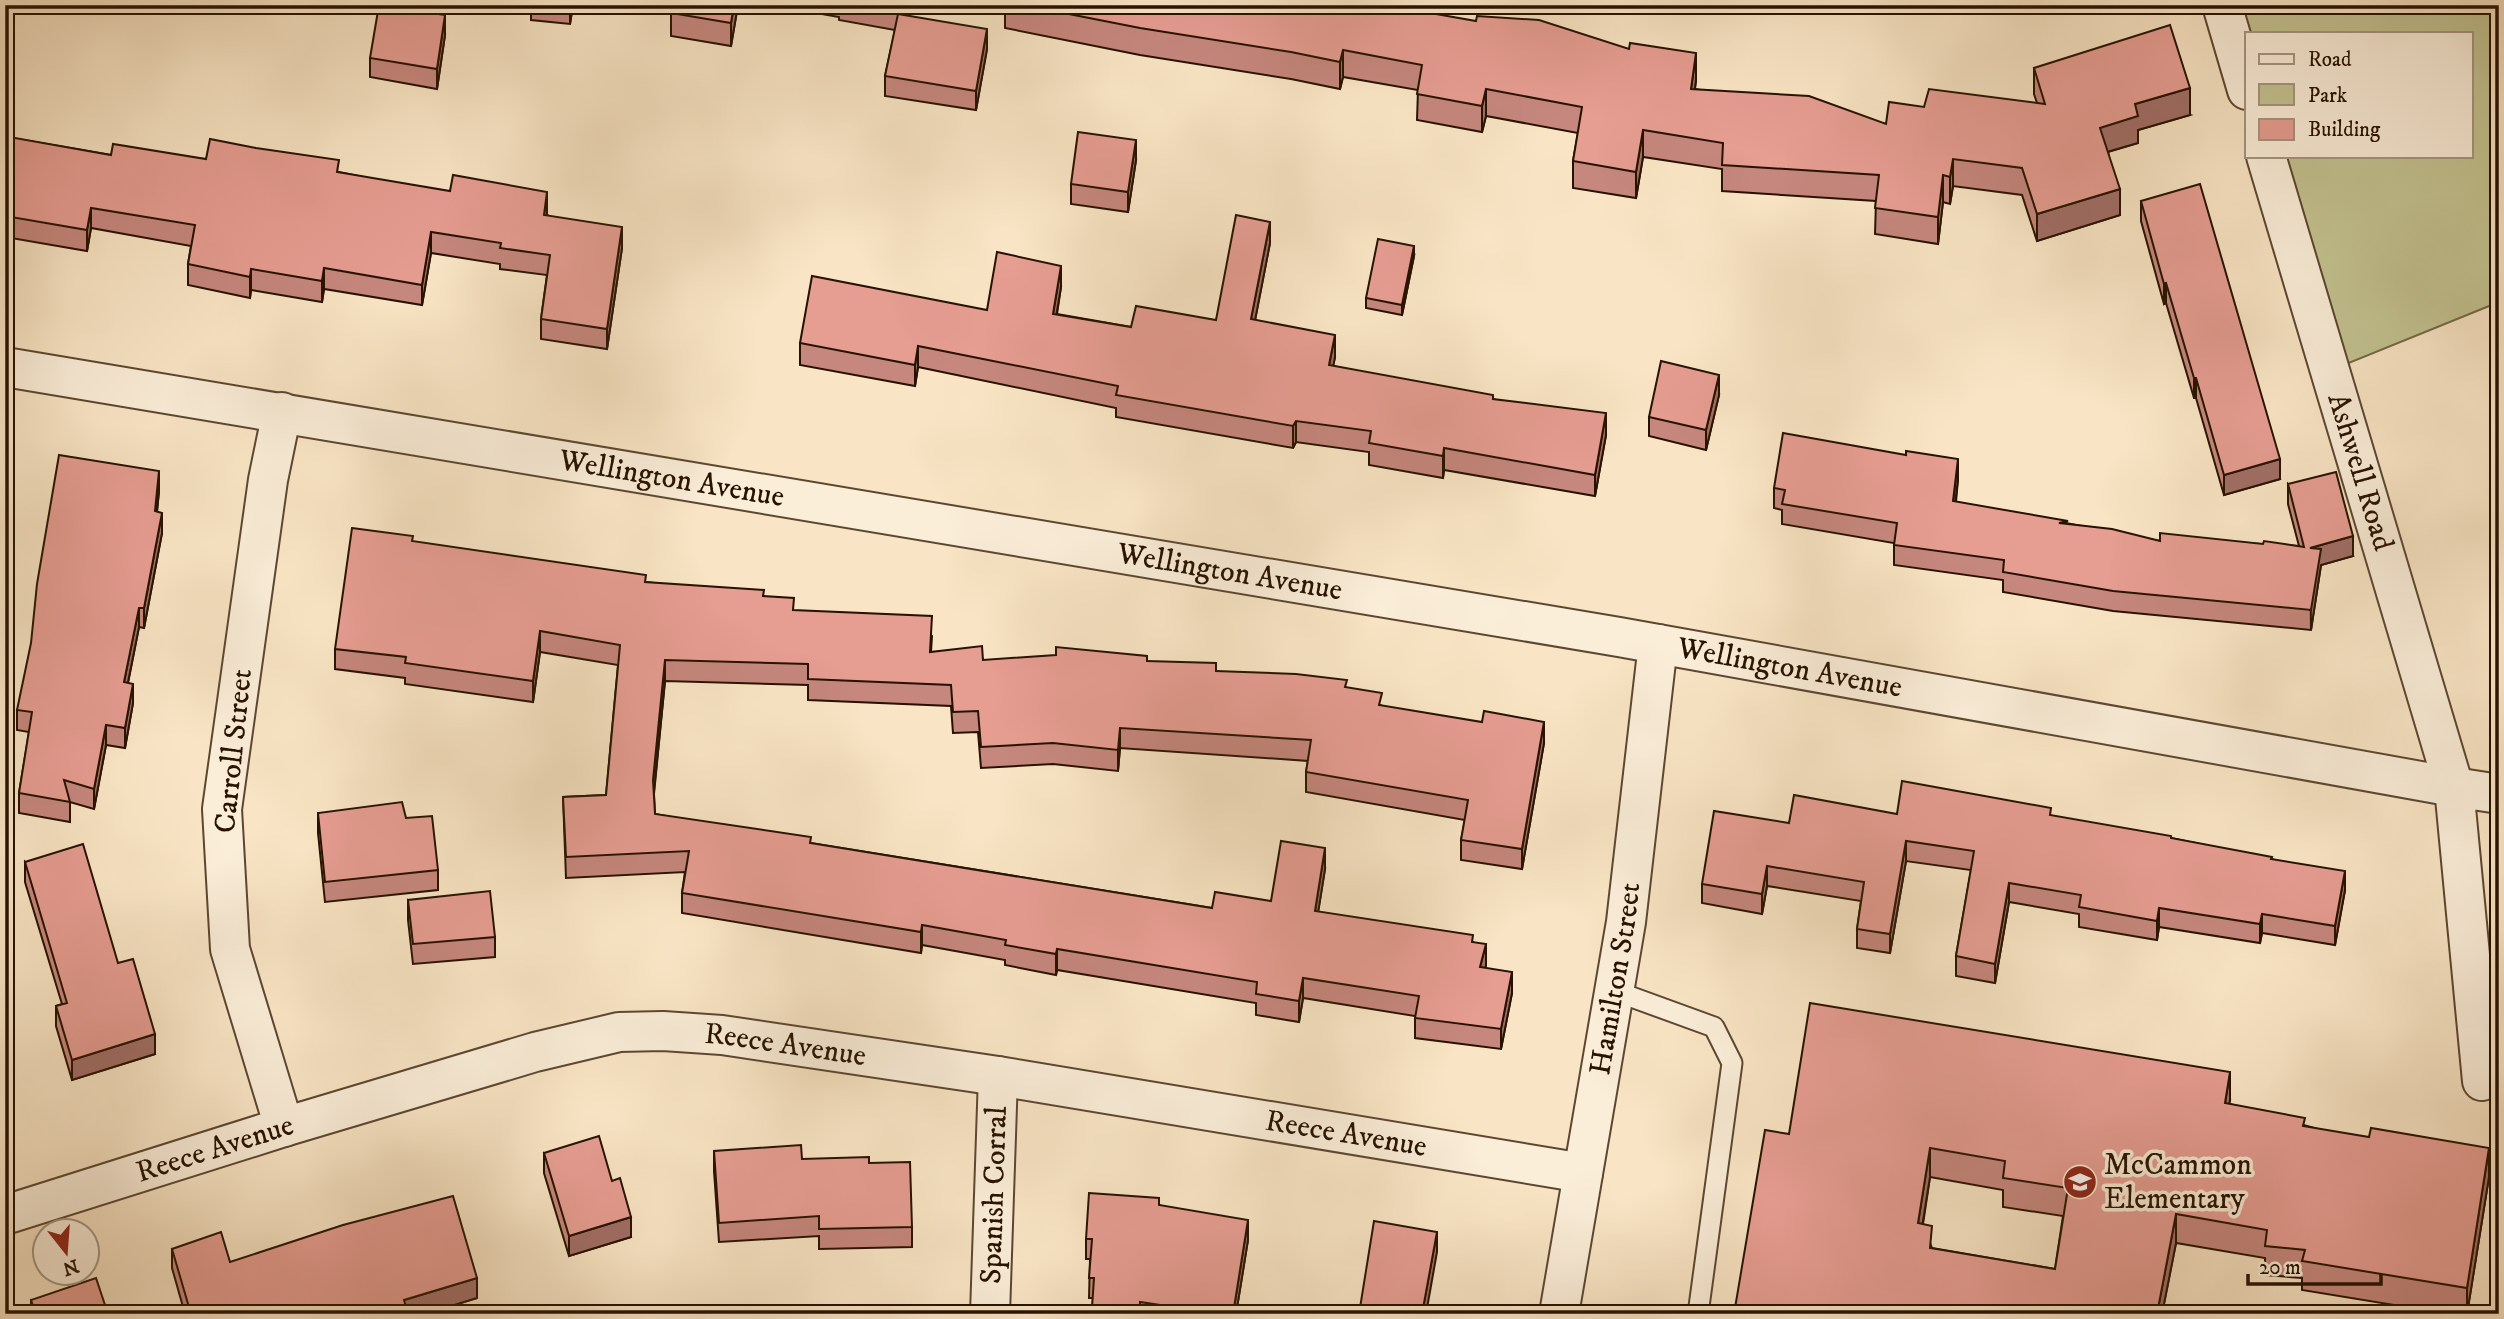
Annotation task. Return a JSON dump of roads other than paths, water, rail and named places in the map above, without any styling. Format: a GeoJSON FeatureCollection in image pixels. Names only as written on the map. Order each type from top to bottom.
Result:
{"type":"FeatureCollection","features":[{"type":"Feature","properties":{"kind":"street"},"geometry":{"type":"LineString","coordinates":[[2222,5],[2245,83]]}},
{"type":"Feature","properties":{"kind":"street","name":"Ashwell Road"},"geometry":{"type":"LineString","coordinates":[[2267,158],[2454,787],[2482,1081]]}},
{"type":"Feature","properties":{"kind":"street","name":"Wellington Avenue"},"geometry":{"type":"LineString","coordinates":[[5,366],[1658,644],[2499,794]]}},
{"type":"Feature","properties":{"kind":"street","name":"Carroll Street"},"geometry":{"type":"LineString","coordinates":[[282,412],[268,480],[222,809],[230,949],[284,1127]]}},
{"type":"Feature","properties":{"kind":"street","name":"Hamilton Street"},"geometry":{"type":"LineString","coordinates":[[1559,1314],[1626,922],[1658,644]]}},
{"type":"Feature","properties":{"kind":"street","name":"Reece Avenue"},"geometry":{"type":"LineString","coordinates":[[5,1215],[535,1052],[619,1032],[663,1031],[722,1035],[998,1076],[1583,1173]]}},
{"type":"Feature","properties":{"kind":"street","name":"Spanish Corral"},"geometry":{"type":"LineString","coordinates":[[990,1314],[998,1076]]}},
{"type":"Feature","properties":{"kind":"lane"},"geometry":{"type":"LineString","coordinates":[[1615,991],[1714,1027],[1732,1063],[1698,1314]]}},
{"type":"Feature","properties":{"kind":"place","name":"McCammon Elementary"},"geometry":{"type":"Point","coordinates":[2080,1182]}}]}
